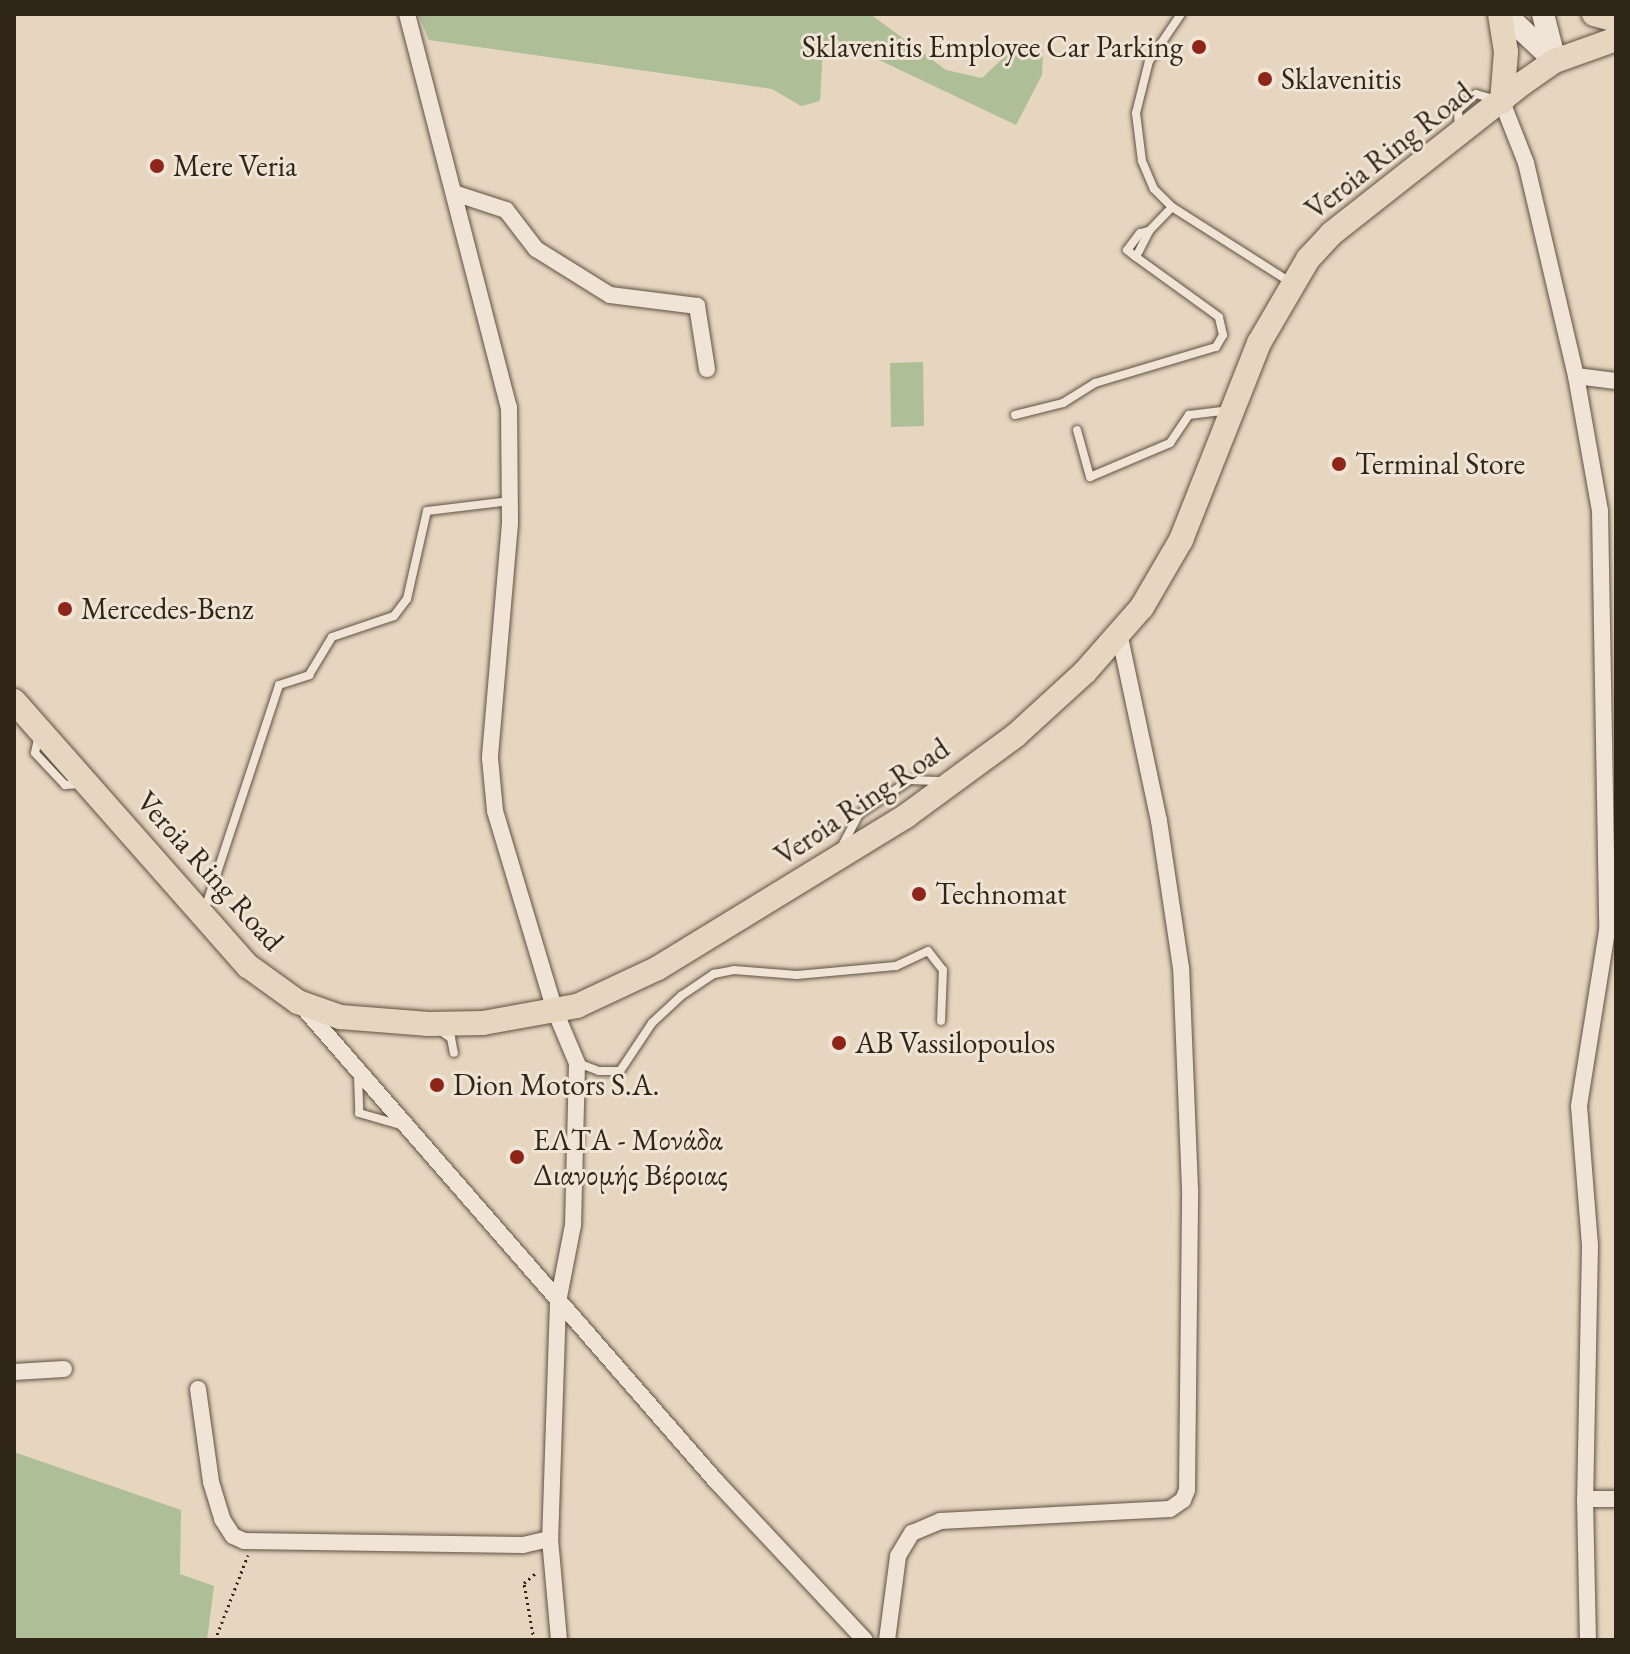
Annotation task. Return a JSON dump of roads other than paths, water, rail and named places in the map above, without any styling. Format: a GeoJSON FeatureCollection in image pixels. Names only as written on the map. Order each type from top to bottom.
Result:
{"type":"FeatureCollection","features":[{"type":"Feature","properties":{"kind":"main road"},"geometry":{"type":"LineString","coordinates":[[1502,14],[1555,61]]}},
{"type":"Feature","properties":{"kind":"main road"},"geometry":{"type":"LineString","coordinates":[[1502,14],[1506,52],[1502,102]]}},
{"type":"Feature","properties":{"kind":"main road"},"geometry":{"type":"LineString","coordinates":[[1543,14],[1555,61]]}},
{"type":"Feature","properties":{"kind":"main road"},"geometry":{"type":"LineString","coordinates":[[1594,14],[1616,20]]}},
{"type":"Feature","properties":{"kind":"main road","name":"Verοia Ring Road"},"geometry":{"type":"LineString","coordinates":[[14,701],[248,966],[298,1002],[340,1017],[429,1024],[483,1023],[577,1006],[658,968],[834,862],[1015,736],[1120,638],[1181,540],[1233,409],[1290,283],[1331,234],[1555,61],[1616,39]]}},
{"type":"Feature","properties":{"kind":"street"},"geometry":{"type":"LineString","coordinates":[[407,14],[509,407],[510,501],[490,758],[495,811],[555,1011],[577,1063],[573,1225],[558,1302],[550,1539],[559,1640]]}},
{"type":"Feature","properties":{"kind":"street"},"geometry":{"type":"LineString","coordinates":[[1502,102],[1526,163],[1576,376],[1600,511],[1611,931],[1579,1106],[1590,1245],[1585,1499],[1588,1640]]}},
{"type":"Feature","properties":{"kind":"street"},"geometry":{"type":"LineString","coordinates":[[454,193],[506,210],[536,249],[610,295],[697,306],[707,369]]}},
{"type":"Feature","properties":{"kind":"street"},"geometry":{"type":"LineString","coordinates":[[1576,376],[1616,381]]}},
{"type":"Feature","properties":{"kind":"street"},"geometry":{"type":"LineString","coordinates":[[887,1640],[898,1556],[912,1533],[940,1521],[1170,1509],[1183,1500],[1187,1490],[1190,1189],[1181,968],[1159,821],[1120,638]]}},
{"type":"Feature","properties":{"kind":"street"},"geometry":{"type":"LineString","coordinates":[[298,1002],[357,1071],[410,1126],[558,1302],[865,1640]]}},
{"type":"Feature","properties":{"kind":"street"},"geometry":{"type":"LineString","coordinates":[[14,1372],[64,1369]]}},
{"type":"Feature","properties":{"kind":"street"},"geometry":{"type":"LineString","coordinates":[[198,1389],[211,1482],[222,1519],[233,1536],[254,1541],[523,1545],[550,1539]]}},
{"type":"Feature","properties":{"kind":"street"},"geometry":{"type":"LineString","coordinates":[[1585,1499],[1616,1499]]}},
{"type":"Feature","properties":{"kind":"lane"},"geometry":{"type":"LineString","coordinates":[[1181,14],[1149,61],[1136,113],[1142,161],[1154,189],[1172,207],[1290,283]]}},
{"type":"Feature","properties":{"kind":"lane"},"geometry":{"type":"LineString","coordinates":[[1015,415],[1063,403],[1095,383],[1216,347],[1223,335],[1219,317],[1127,250],[1140,233],[1149,231],[1172,207]]}},
{"type":"Feature","properties":{"kind":"lane"},"geometry":{"type":"LineString","coordinates":[[1077,430],[1090,477],[1170,443],[1189,415],[1233,409]]}},
{"type":"Feature","properties":{"kind":"lane"},"geometry":{"type":"LineString","coordinates":[[202,917],[279,685],[309,675],[332,637],[394,616],[407,599],[427,511],[510,501]]}},
{"type":"Feature","properties":{"kind":"lane"},"geometry":{"type":"LineString","coordinates":[[577,1063],[599,1071],[620,1071],[652,1023],[681,996],[714,974],[734,970],[797,975],[896,966],[928,951],[943,970],[941,1021]]}},
{"type":"Feature","properties":{"kind":"lane"},"geometry":{"type":"LineString","coordinates":[[429,1024],[451,1038],[454,1053]]}},
{"type":"Feature","properties":{"kind":"lane"},"geometry":{"type":"LineString","coordinates":[[357,1071],[359,1113],[410,1126]]}},
{"type":"Feature","properties":{"kind":"place","name":"Sklavenitis Employee Car Parking"},"geometry":{"type":"Point","coordinates":[1199,47]}},
{"type":"Feature","properties":{"kind":"place","name":"Sklavenitis"},"geometry":{"type":"Point","coordinates":[1265,79]}},
{"type":"Feature","properties":{"kind":"place","name":"Mere Veria"},"geometry":{"type":"Point","coordinates":[157,166]}},
{"type":"Feature","properties":{"kind":"place","name":"Terminal Store"},"geometry":{"type":"Point","coordinates":[1339,464]}},
{"type":"Feature","properties":{"kind":"place","name":"Mercedes-Benz"},"geometry":{"type":"Point","coordinates":[65,609]}},
{"type":"Feature","properties":{"kind":"place","name":"Technomat"},"geometry":{"type":"Point","coordinates":[919,894]}},
{"type":"Feature","properties":{"kind":"place","name":"AB Vassilopoulos"},"geometry":{"type":"Point","coordinates":[839,1043]}},
{"type":"Feature","properties":{"kind":"place","name":"Dion Motors S.A."},"geometry":{"type":"Point","coordinates":[437,1085]}},
{"type":"Feature","properties":{"kind":"place","name":"ΕΛΤΑ - Μονάδα Διανομής Βέροιας"},"geometry":{"type":"Point","coordinates":[517,1157]}}]}
